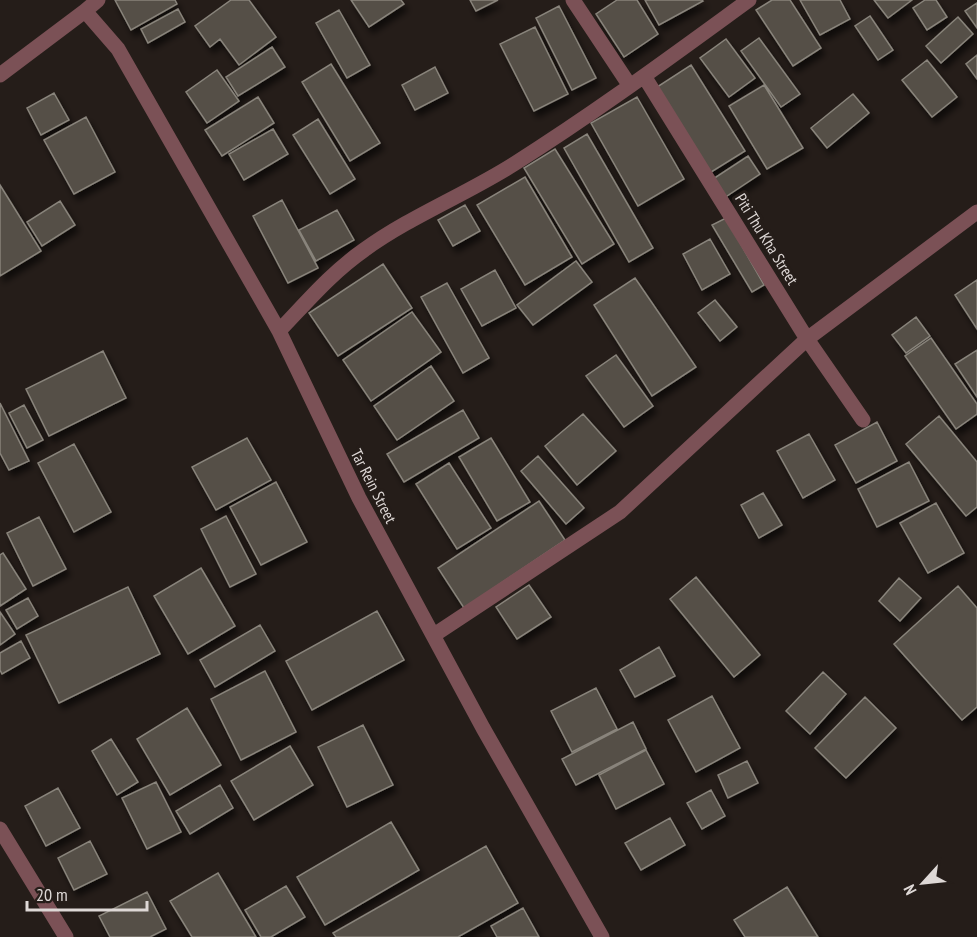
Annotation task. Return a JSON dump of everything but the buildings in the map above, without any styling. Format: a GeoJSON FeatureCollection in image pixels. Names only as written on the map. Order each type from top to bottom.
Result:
{"type":"FeatureCollection","features":[{"type":"Feature","properties":{"kind":"street"},"geometry":{"type":"LineString","coordinates":[[0,75],[98,0]]}},
{"type":"Feature","properties":{"kind":"street"},"geometry":{"type":"LineString","coordinates":[[573,0],[630,86]]}},
{"type":"Feature","properties":{"kind":"street"},"geometry":{"type":"LineString","coordinates":[[279,332],[333,274],[364,249],[398,228],[492,178],[580,122],[749,0]]}},
{"type":"Feature","properties":{"kind":"street","name":"Tar Rein Street"},"geometry":{"type":"LineString","coordinates":[[85,11],[118,49],[279,332],[359,498],[483,728],[602,937]]}},
{"type":"Feature","properties":{"kind":"street","name":"Piti Thu Kha Street"},"geometry":{"type":"LineString","coordinates":[[644,76],[807,339],[863,420]]}},
{"type":"Feature","properties":{"kind":"street"},"geometry":{"type":"LineString","coordinates":[[434,635],[620,512],[807,339],[977,212]]}},
{"type":"Feature","properties":{"kind":"street"},"geometry":{"type":"LineString","coordinates":[[0,829],[66,937]]}}]}
